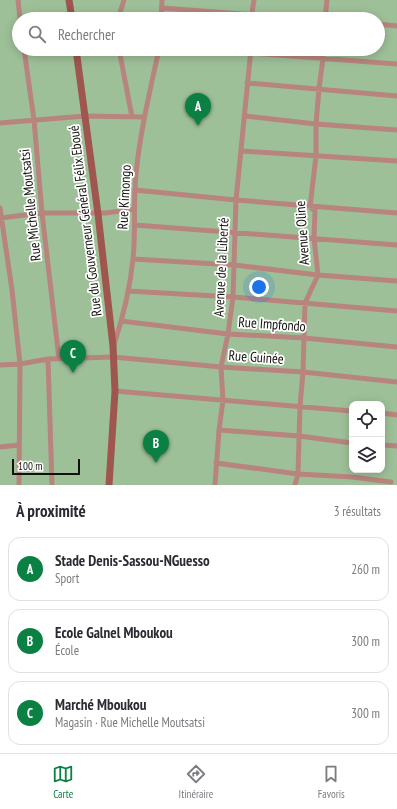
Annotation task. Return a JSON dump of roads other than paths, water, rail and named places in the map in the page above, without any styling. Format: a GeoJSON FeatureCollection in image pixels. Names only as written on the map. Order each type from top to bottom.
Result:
{"type":"FeatureCollection","features":[{"type":"Feature","properties":{"kind":"main road"},"geometry":{"type":"LineString","coordinates":[[69,0],[71,12]]}},
{"type":"Feature","properties":{"kind":"main road","name":"Rue du Gouverneur Général Félix Eboué"},"geometry":{"type":"LineString","coordinates":[[77,56],[98,214],[114,357],[115,391],[109,485]]}},
{"type":"Feature","properties":{"kind":"street"},"geometry":{"type":"LineString","coordinates":[[18,0],[19,12]]}},
{"type":"Feature","properties":{"kind":"street"},"geometry":{"type":"LineString","coordinates":[[120,12],[124,0]]}},
{"type":"Feature","properties":{"kind":"street"},"geometry":{"type":"LineString","coordinates":[[162,0],[162,12]]}},
{"type":"Feature","properties":{"kind":"street"},"geometry":{"type":"LineString","coordinates":[[252,12],[254,0]]}},
{"type":"Feature","properties":{"kind":"street"},"geometry":{"type":"LineString","coordinates":[[326,12],[327,0]]}},
{"type":"Feature","properties":{"kind":"street"},"geometry":{"type":"LineString","coordinates":[[162,8],[202,12]]}},
{"type":"Feature","properties":{"kind":"street"},"geometry":{"type":"LineString","coordinates":[[385,25],[397,26]]}},
{"type":"Feature","properties":{"kind":"street","name":"Rue Michelle Moutsatsi"},"geometry":{"type":"LineString","coordinates":[[25,56],[34,120],[42,213],[59,359]]}},
{"type":"Feature","properties":{"kind":"street"},"geometry":{"type":"LineString","coordinates":[[120,56],[132,117]]}},
{"type":"Feature","properties":{"kind":"street","name":"Rue Kimongo"},"geometry":{"type":"LineString","coordinates":[[113,346],[128,291],[133,259],[136,175],[144,117],[157,56]]}},
{"type":"Feature","properties":{"kind":"street","name":"Avenue de la Liberté"},"geometry":{"type":"LineString","coordinates":[[215,485],[218,430],[223,400],[221,367],[228,334],[233,297],[236,200],[250,56]]}},
{"type":"Feature","properties":{"kind":"street"},"geometry":{"type":"LineString","coordinates":[[302,56],[397,64]]}},
{"type":"Feature","properties":{"kind":"street","name":"Avenue Oline"},"geometry":{"type":"LineString","coordinates":[[295,485],[298,474],[305,304],[318,275],[314,238],[315,211],[310,207],[316,156],[318,89],[323,58]]}},
{"type":"Feature","properties":{"kind":"street"},"geometry":{"type":"LineString","coordinates":[[247,83],[397,96]]}},
{"type":"Feature","properties":{"kind":"street"},"geometry":{"type":"LineString","coordinates":[[0,123],[85,116],[144,117]]}},
{"type":"Feature","properties":{"kind":"street"},"geometry":{"type":"LineString","coordinates":[[245,116],[316,124],[397,130]]}},
{"type":"Feature","properties":{"kind":"street"},"geometry":{"type":"LineString","coordinates":[[242,151],[397,161]]}},
{"type":"Feature","properties":{"kind":"street"},"geometry":{"type":"LineString","coordinates":[[135,190],[310,207],[397,213]]}},
{"type":"Feature","properties":{"kind":"street"},"geometry":{"type":"LineString","coordinates":[[0,208],[12,290],[20,364],[20,485]]}},
{"type":"Feature","properties":{"kind":"street"},"geometry":{"type":"LineString","coordinates":[[1,218],[42,213],[98,214],[134,209]]}},
{"type":"Feature","properties":{"kind":"street"},"geometry":{"type":"LineString","coordinates":[[135,225],[397,245]]}},
{"type":"Feature","properties":{"kind":"street"},"geometry":{"type":"LineString","coordinates":[[133,259],[234,264],[318,275],[397,282]]}},
{"type":"Feature","properties":{"kind":"street"},"geometry":{"type":"LineString","coordinates":[[128,291],[233,297],[397,311]]}},
{"type":"Feature","properties":{"kind":"street","name":"Rue Impfondo"},"geometry":{"type":"LineString","coordinates":[[121,321],[228,334],[304,338],[397,347]]}},
{"type":"Feature","properties":{"kind":"street","name":"Rue Guinée"},"geometry":{"type":"LineString","coordinates":[[0,365],[20,364],[48,359],[114,357],[221,367],[303,372],[397,382]]}},
{"type":"Feature","properties":{"kind":"street"},"geometry":{"type":"LineString","coordinates":[[48,359],[52,485]]}},
{"type":"Feature","properties":{"kind":"street"},"geometry":{"type":"LineString","coordinates":[[115,391],[349,411]]}},
{"type":"Feature","properties":{"kind":"street"},"geometry":{"type":"LineString","coordinates":[[385,413],[397,415]]}},
{"type":"Feature","properties":{"kind":"street"},"geometry":{"type":"LineString","coordinates":[[218,430],[299,436],[349,443]]}},
{"type":"Feature","properties":{"kind":"street"},"geometry":{"type":"LineString","coordinates":[[0,447],[19,445]]}},
{"type":"Feature","properties":{"kind":"street"},"geometry":{"type":"LineString","coordinates":[[385,445],[397,446]]}},
{"type":"Feature","properties":{"kind":"street"},"geometry":{"type":"LineString","coordinates":[[216,463],[298,474],[352,477],[391,482]]}},
{"type":"Feature","properties":{"kind":"place","name":"Stade Denis-Sassou-NGuesso"},"geometry":{"type":"Point","coordinates":[198,126]}},
{"type":"Feature","properties":{"kind":"place","name":"Marché Mboukou"},"geometry":{"type":"Point","coordinates":[73,373]}},
{"type":"Feature","properties":{"kind":"place","name":"Ecole Galnel Mboukou"},"geometry":{"type":"Point","coordinates":[156,463]}}]}
